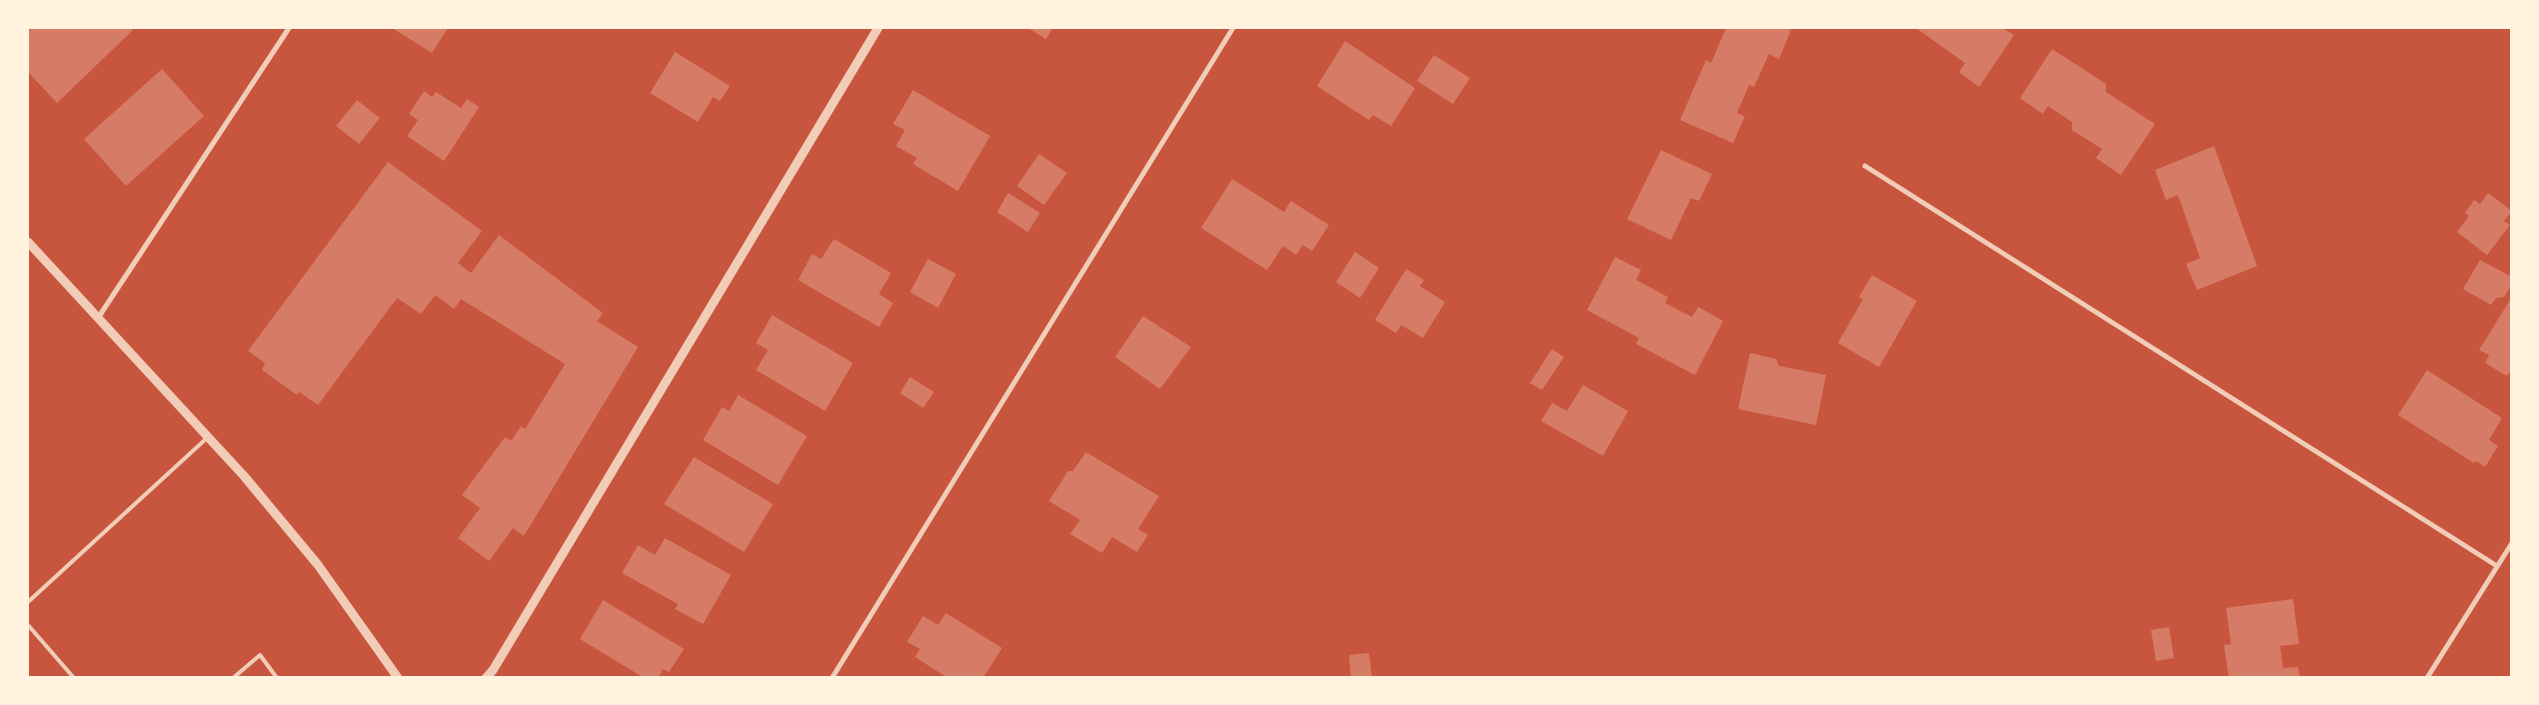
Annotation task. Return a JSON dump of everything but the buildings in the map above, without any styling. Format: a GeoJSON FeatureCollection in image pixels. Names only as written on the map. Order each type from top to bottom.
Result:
{"type":"FeatureCollection","features":[{"type":"Feature","properties":{"kind":"street"},"geometry":{"type":"LineString","coordinates":[[98,318],[289,28]]}},
{"type":"Feature","properties":{"kind":"street"},"geometry":{"type":"LineString","coordinates":[[486,678],[493,670],[878,28]]}},
{"type":"Feature","properties":{"kind":"street"},"geometry":{"type":"LineString","coordinates":[[832,678],[1233,28]]}},
{"type":"Feature","properties":{"kind":"street"},"geometry":{"type":"LineString","coordinates":[[1865,166],[2497,566]]}},
{"type":"Feature","properties":{"kind":"street"},"geometry":{"type":"LineString","coordinates":[[28,242],[244,476],[318,565],[398,678]]}},
{"type":"Feature","properties":{"kind":"street"},"geometry":{"type":"LineString","coordinates":[[2427,678],[2512,544]]}},
{"type":"Feature","properties":{"kind":"lane"},"geometry":{"type":"LineString","coordinates":[[28,602],[208,437]]}},
{"type":"Feature","properties":{"kind":"lane"},"geometry":{"type":"LineString","coordinates":[[28,626],[74,678]]}},
{"type":"Feature","properties":{"kind":"lane"},"geometry":{"type":"LineString","coordinates":[[233,678],[260,655],[277,678]]}}]}
